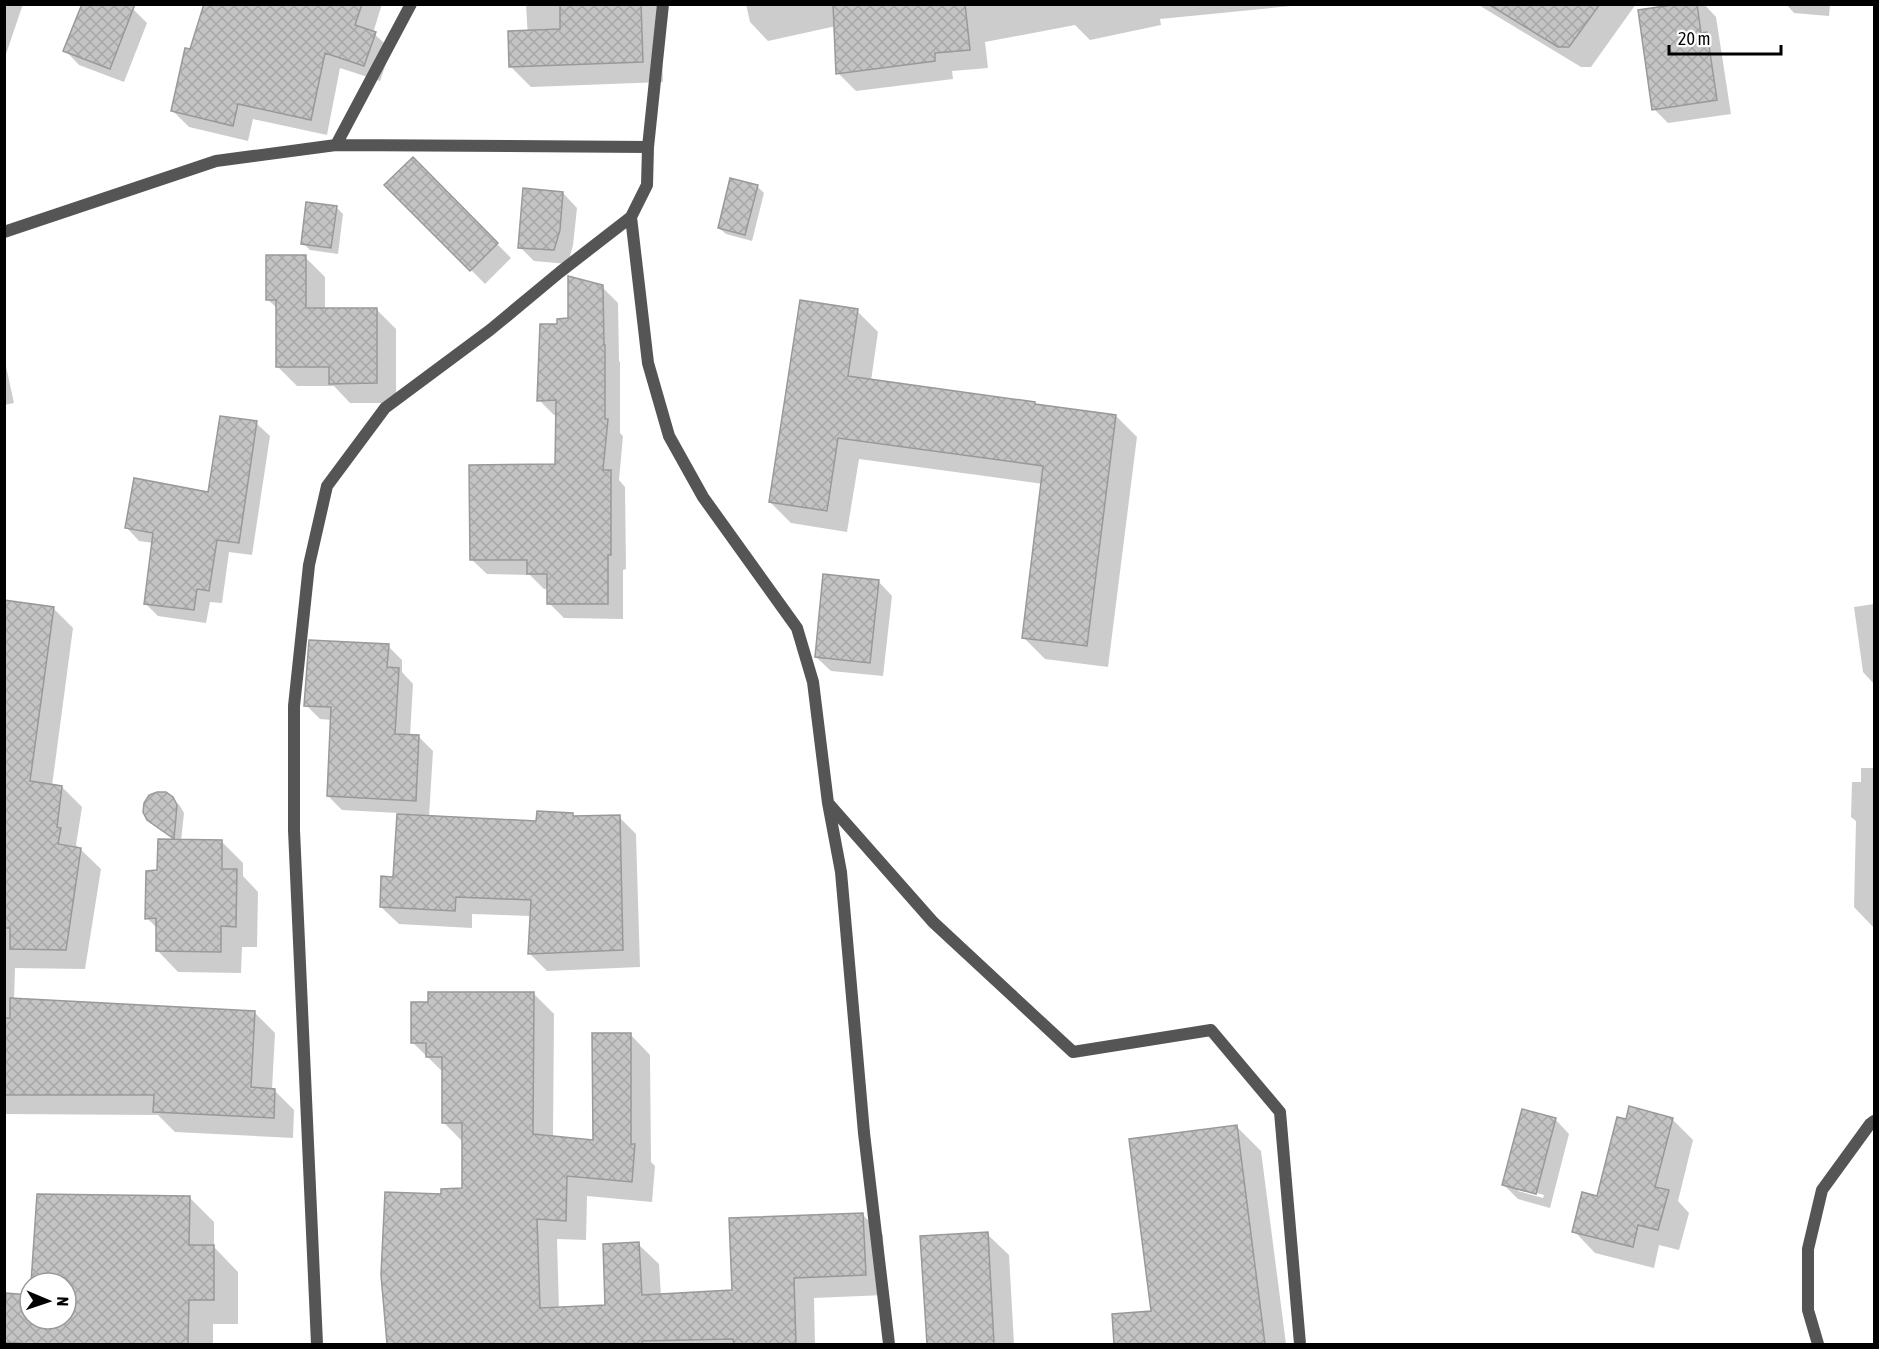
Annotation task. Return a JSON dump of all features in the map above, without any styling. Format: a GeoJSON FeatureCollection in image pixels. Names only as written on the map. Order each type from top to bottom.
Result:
{"type":"FeatureCollection","features":[{"type":"Feature","properties":{"kind":"street"},"geometry":{"type":"LineString","coordinates":[[336,145],[411,4]]}},
{"type":"Feature","properties":{"kind":"street"},"geometry":{"type":"LineString","coordinates":[[317,1344],[294,830],[294,706],[309,565],[327,486],[385,408],[490,330],[631,217],[646,185],[663,4]]}},
{"type":"Feature","properties":{"kind":"street"},"geometry":{"type":"LineString","coordinates":[[4,232],[216,161],[336,145],[648,147]]}},
{"type":"Feature","properties":{"kind":"street"},"geometry":{"type":"LineString","coordinates":[[631,217],[648,363],[669,436],[703,497],[796,628],[813,682],[828,803],[841,872],[864,1133],[889,1344]]}},
{"type":"Feature","properties":{"kind":"street"},"geometry":{"type":"LineString","coordinates":[[828,803],[933,922],[1073,1052],[1211,1030],[1280,1112],[1300,1344]]}},
{"type":"Feature","properties":{"kind":"street"},"geometry":{"type":"LineString","coordinates":[[1818,1344],[1808,1310],[1808,1249],[1822,1190],[1870,1124],[1875,1121]]}},
{"type":"Feature","properties":{"kind":"building"},"geometry":{"type":"Polygon","coordinates":[[[82,4],[135,4],[110,69],[63,51],[82,4]]]}},
{"type":"Feature","properties":{"kind":"building"},"geometry":{"type":"Polygon","coordinates":[[[204,4],[362,4],[355,25],[376,32],[364,66],[325,53],[311,120],[238,104],[233,126],[171,111],[185,48],[190,49],[204,4]]]}},
{"type":"Feature","properties":{"kind":"building"},"geometry":{"type":"Polygon","coordinates":[[[560,4],[641,4],[643,62],[509,67],[508,31],[560,29],[560,4]]]}},
{"type":"Feature","properties":{"kind":"building"},"geometry":{"type":"Polygon","coordinates":[[[833,4],[965,4],[970,50],[935,53],[935,61],[836,74],[833,4]]]}},
{"type":"Feature","properties":{"kind":"building"},"geometry":{"type":"Polygon","coordinates":[[[1488,4],[1600,4],[1569,47],[1558,47],[1488,4]]]}},
{"type":"Feature","properties":{"kind":"building"},"geometry":{"type":"Polygon","coordinates":[[[1679,4],[1697,4],[1701,33],[1707,32],[1717,100],[1652,110],[1638,10],[1679,4]]]}},
{"type":"Feature","properties":{"kind":"building"},"geometry":{"type":"Polygon","coordinates":[[[413,157],[498,243],[470,271],[384,185],[413,157]]]}},
{"type":"Feature","properties":{"kind":"building"},"geometry":{"type":"Polygon","coordinates":[[[730,178],[758,185],[745,235],[718,228],[730,178]]]}},
{"type":"Feature","properties":{"kind":"building"},"geometry":{"type":"Polygon","coordinates":[[[523,188],[563,192],[560,230],[554,250],[518,248],[523,188]]]}},
{"type":"Feature","properties":{"kind":"building"},"geometry":{"type":"Polygon","coordinates":[[[306,202],[337,206],[331,248],[301,244],[306,202]]]}},
{"type":"Feature","properties":{"kind":"building"},"geometry":{"type":"Polygon","coordinates":[[[266,255],[306,255],[306,308],[377,308],[377,383],[329,384],[329,367],[276,367],[276,300],[266,300],[266,255]]]}},
{"type":"Feature","properties":{"kind":"building"},"geometry":{"type":"Polygon","coordinates":[[[568,276],[603,285],[605,419],[608,419],[603,470],[611,470],[611,555],[608,555],[608,604],[547,604],[547,574],[527,574],[527,560],[470,560],[469,465],[555,464],[556,400],[537,401],[540,324],[557,324],[557,319],[568,318],[568,276]]]}},
{"type":"Feature","properties":{"kind":"building"},"geometry":{"type":"Polygon","coordinates":[[[800,300],[858,309],[848,376],[1116,415],[1087,646],[1022,638],[1043,466],[838,438],[827,511],[769,502],[800,300]]]}},
{"type":"Feature","properties":{"kind":"building"},"geometry":{"type":"Polygon","coordinates":[[[220,416],[257,421],[239,543],[217,540],[209,591],[197,589],[194,610],[144,604],[153,533],[125,528],[134,478],[208,492],[220,416]]]}},
{"type":"Feature","properties":{"kind":"building"},"geometry":{"type":"Polygon","coordinates":[[[823,574],[879,580],[870,663],[815,657],[823,574]]]}},
{"type":"Feature","properties":{"kind":"building"},"geometry":{"type":"Polygon","coordinates":[[[4,600],[54,607],[30,781],[62,786],[57,827],[61,828],[58,844],[81,848],[66,950],[10,949],[10,928],[4,928],[4,600]]]}},
{"type":"Feature","properties":{"kind":"building"},"geometry":{"type":"Polygon","coordinates":[[[309,640],[389,644],[387,667],[399,668],[395,734],[419,735],[416,801],[327,796],[331,707],[304,706],[309,640]]]}},
{"type":"Feature","properties":{"kind":"building"},"geometry":{"type":"Polygon","coordinates":[[[166,792],[173,797],[177,805],[174,839],[147,820],[143,812],[144,803],[149,795],[166,792]]]}},
{"type":"Feature","properties":{"kind":"building"},"geometry":{"type":"Polygon","coordinates":[[[537,811],[573,813],[573,816],[620,815],[623,950],[528,954],[531,900],[456,897],[455,911],[380,907],[381,876],[393,877],[397,814],[536,821],[537,811]]]}},
{"type":"Feature","properties":{"kind":"building"},"geometry":{"type":"Polygon","coordinates":[[[158,839],[222,840],[222,869],[237,869],[236,927],[221,926],[221,952],[156,951],[156,918],[145,919],[146,871],[157,870],[158,839]]]}},
{"type":"Feature","properties":{"kind":"building"},"geometry":{"type":"Polygon","coordinates":[[[428,992],[534,992],[533,1134],[593,1140],[592,1033],[631,1033],[631,1144],[635,1144],[632,1182],[567,1176],[566,1221],[537,1219],[540,1308],[605,1305],[603,1244],[639,1242],[642,1295],[732,1290],[729,1218],[863,1213],[866,1275],[794,1278],[796,1344],[734,1344],[733,1339],[642,1341],[642,1344],[387,1344],[381,1275],[385,1192],[441,1194],[441,1189],[462,1188],[462,1123],[442,1123],[442,1057],[426,1057],[426,1043],[411,1043],[411,1002],[428,1002],[428,992]]]}},
{"type":"Feature","properties":{"kind":"building"},"geometry":{"type":"Polygon","coordinates":[[[10,998],[255,1011],[251,1087],[275,1089],[274,1118],[153,1112],[154,1095],[5,1095],[4,1018],[10,1018],[10,998]]]}},
{"type":"Feature","properties":{"kind":"building"},"geometry":{"type":"Polygon","coordinates":[[[1629,1106],[1673,1118],[1655,1187],[1669,1190],[1658,1230],[1638,1225],[1633,1247],[1572,1232],[1582,1192],[1597,1196],[1617,1117],[1626,1119],[1629,1106]]]}},
{"type":"Feature","properties":{"kind":"building"},"geometry":{"type":"Polygon","coordinates":[[[1522,1109],[1556,1118],[1536,1194],[1502,1185],[1522,1109]]]}},
{"type":"Feature","properties":{"kind":"building"},"geometry":{"type":"Polygon","coordinates":[[[1237,1125],[1265,1344],[1114,1344],[1112,1314],[1151,1311],[1129,1139],[1237,1125]]]}},
{"type":"Feature","properties":{"kind":"building"},"geometry":{"type":"Polygon","coordinates":[[[37,1194],[190,1196],[189,1245],[214,1245],[214,1300],[189,1300],[188,1344],[4,1342],[6,1293],[18,1294],[18,1331],[78,1331],[78,1271],[32,1271],[37,1194]]]}},
{"type":"Feature","properties":{"kind":"building"},"geometry":{"type":"Polygon","coordinates":[[[988,1232],[994,1344],[927,1344],[920,1236],[988,1232]]]}}]}
